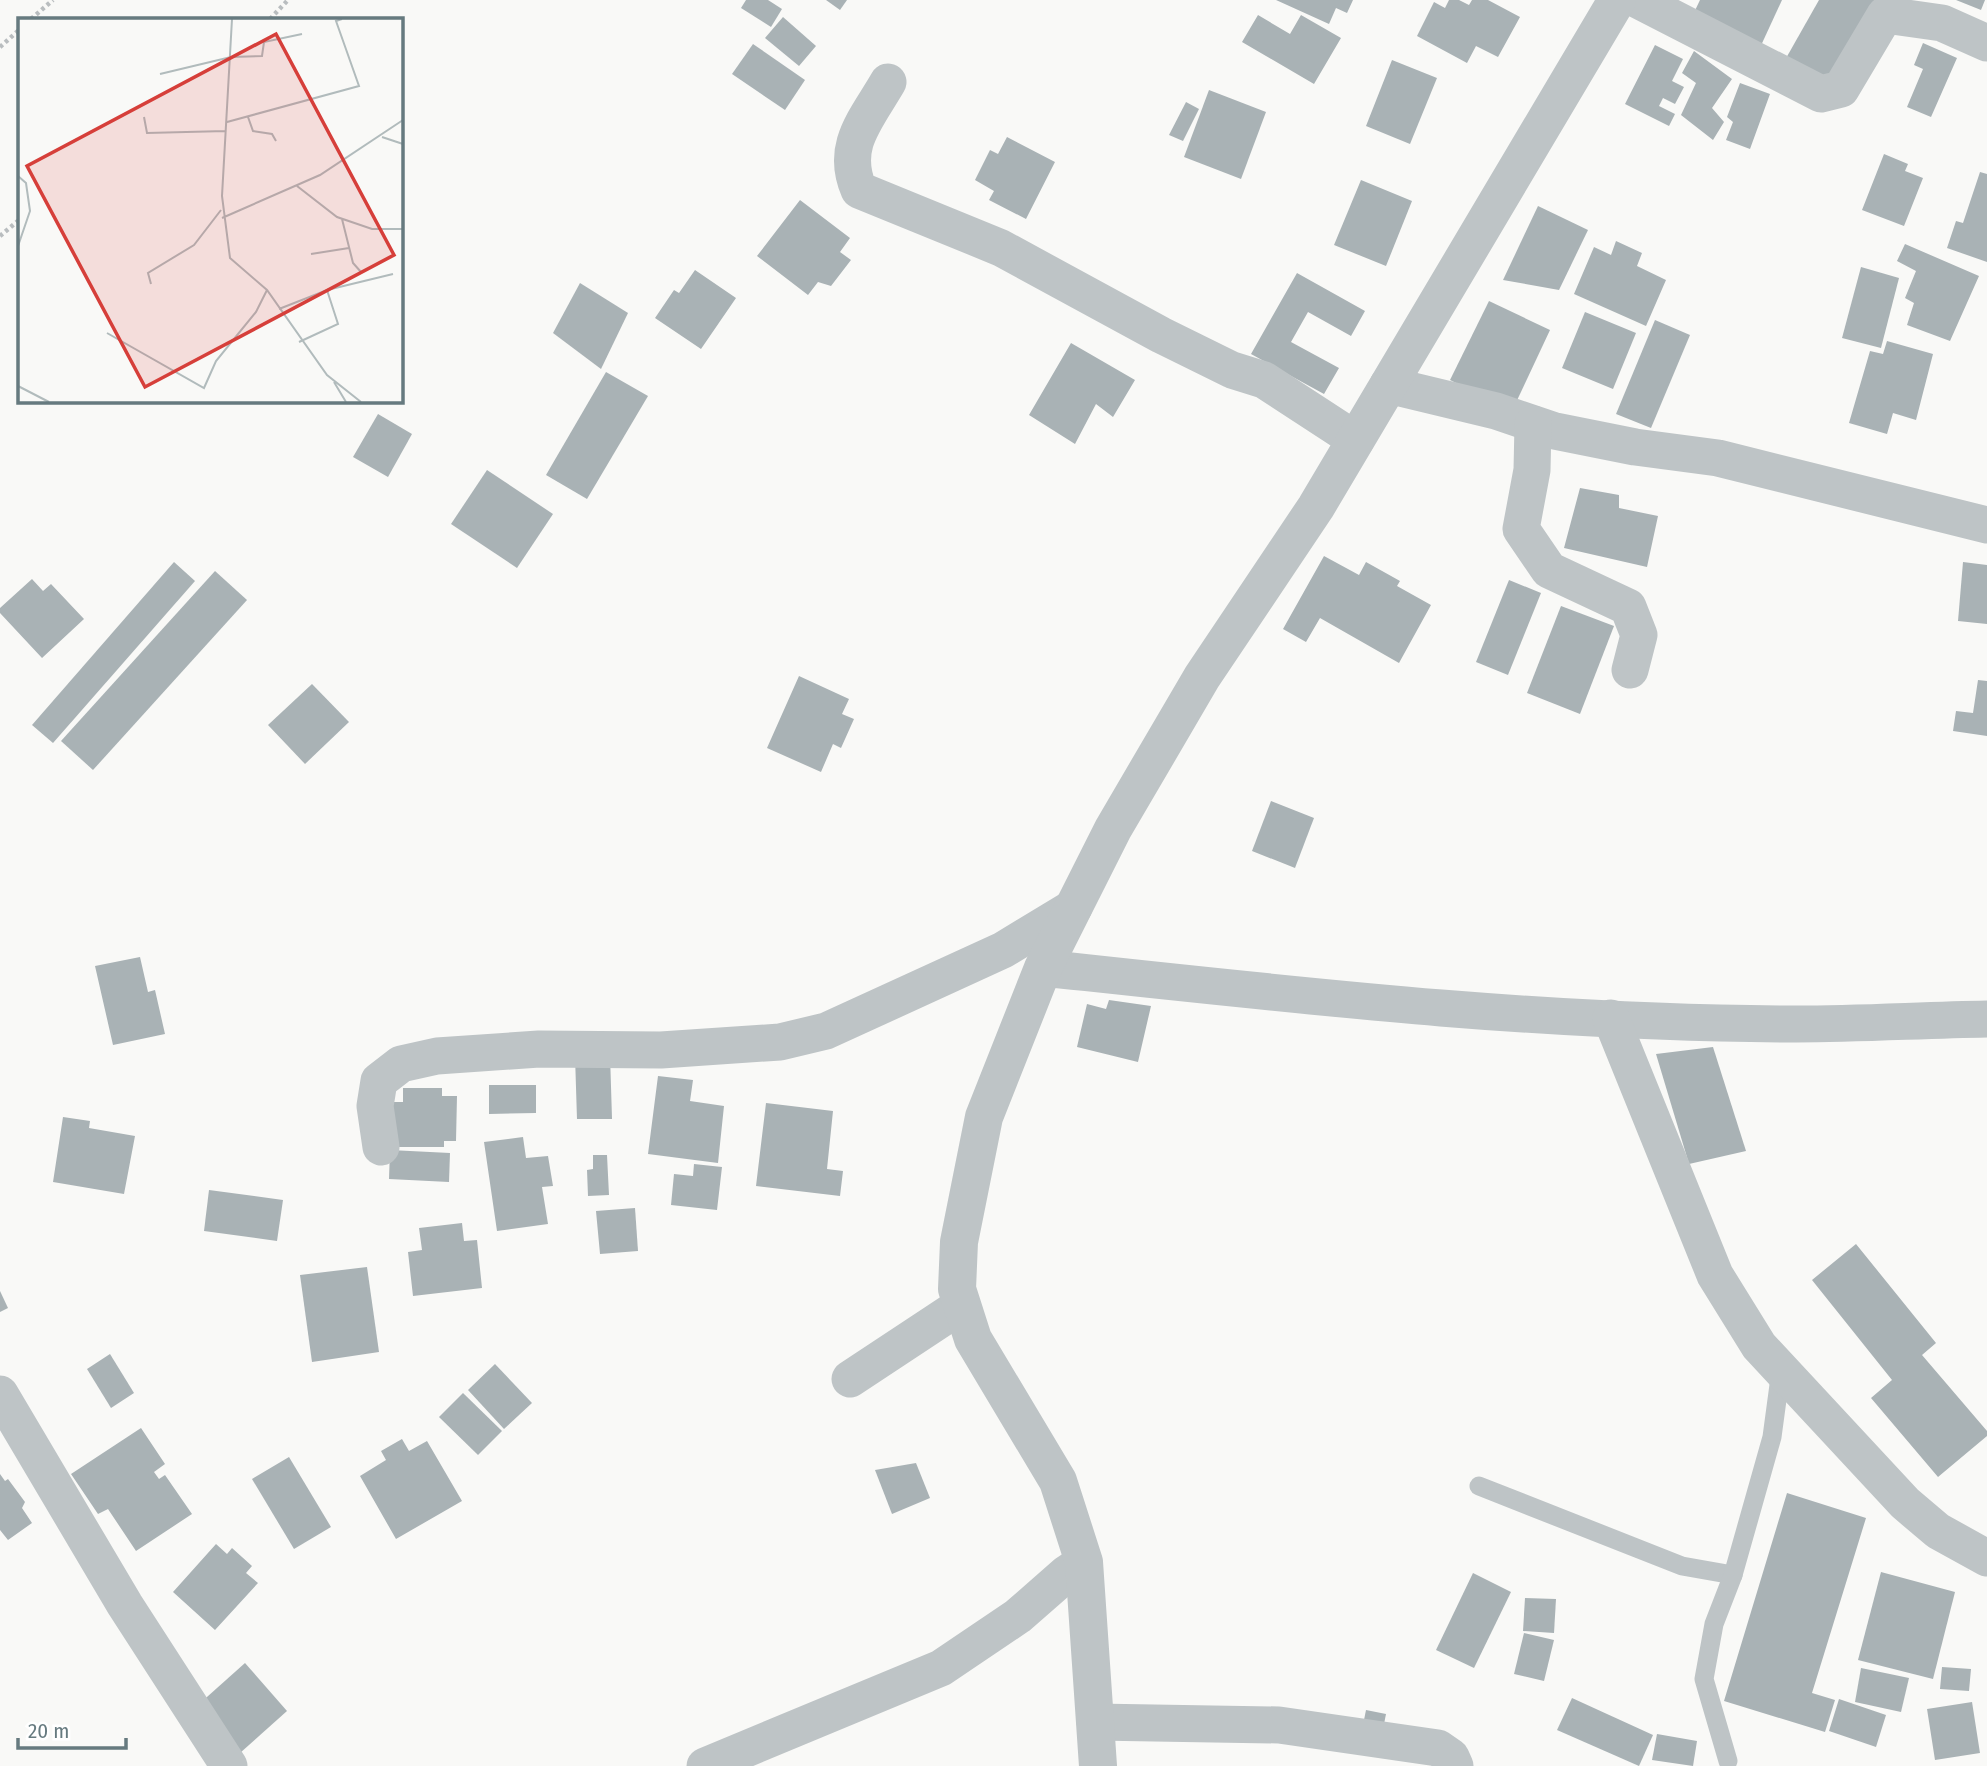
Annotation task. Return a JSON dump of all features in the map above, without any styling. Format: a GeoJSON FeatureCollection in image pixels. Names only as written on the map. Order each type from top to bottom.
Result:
{"type":"FeatureCollection","features":[{"type":"Feature","properties":{"kind":"street"},"geometry":{"type":"LineString","coordinates":[[1098,1766],[1084,1562],[1058,1481],[973,1339],[957,1289],[958,1242],[984,1117],[1043,968],[1114,829],[1202,677],[1316,507],[1617,0]]}},
{"type":"Feature","properties":{"kind":"street"},"geometry":{"type":"LineString","coordinates":[[1638,0],[1821,94],[1841,89],[1885,15],[1942,23],[1987,43]]}},
{"type":"Feature","properties":{"kind":"street"},"geometry":{"type":"LineString","coordinates":[[888,82],[850,150],[850,171],[859,190],[1001,248],[1161,335],[1232,370],[1264,380],[1356,440]]}},
{"type":"Feature","properties":{"kind":"street"},"geometry":{"type":"LineString","coordinates":[[1388,385],[1496,411],[1533,424],[1635,447],[1718,458],[1987,526]]}},
{"type":"Feature","properties":{"kind":"street"},"geometry":{"type":"LineString","coordinates":[[1533,424],[1532,470],[1521,529],[1549,570],[1628,607],[1639,635],[1630,670]]}},
{"type":"Feature","properties":{"kind":"street"},"geometry":{"type":"LineString","coordinates":[[382,1147],[375,1106],[379,1081],[401,1064],[437,1056],[539,1049],[661,1050],[791,1040],[827,1031],[979,961],[1074,907]]}},
{"type":"Feature","properties":{"kind":"street"},"geometry":{"type":"LineString","coordinates":[[1043,968],[1316,998],[1611,1018],[1796,1024],[1987,1019]]}},
{"type":"Feature","properties":{"kind":"street"},"geometry":{"type":"LineString","coordinates":[[1611,1018],[1714,1275],[1759,1346],[1905,1503],[1938,1531],[1987,1558]]}},
{"type":"Feature","properties":{"kind":"street"},"geometry":{"type":"LineString","coordinates":[[850,1380],[962,1305]]}},
{"type":"Feature","properties":{"kind":"street"},"geometry":{"type":"LineString","coordinates":[[0,1394],[125,1605],[229,1766]]}},
{"type":"Feature","properties":{"kind":"street"},"geometry":{"type":"LineString","coordinates":[[705,1766],[941,1668],[1018,1616],[1066,1574],[1084,1562]]}},
{"type":"Feature","properties":{"kind":"street"},"geometry":{"type":"LineString","coordinates":[[1095,1722],[1279,1725],[1438,1748],[1445,1752],[1456,1766]]}},
{"type":"Feature","properties":{"kind":"lane"},"geometry":{"type":"LineString","coordinates":[[1728,1761],[1704,1679],[1714,1624],[1733,1575],[1772,1437],[1781,1370]]}},
{"type":"Feature","properties":{"kind":"lane"},"geometry":{"type":"LineString","coordinates":[[1479,1486],[1682,1566],[1733,1575]]}},
{"type":"Feature","properties":{"kind":"path"},"geometry":{"type":"LineString","coordinates":[[32,18],[53,0]]}},
{"type":"Feature","properties":{"kind":"path"},"geometry":{"type":"LineString","coordinates":[[271,18],[288,0]]}},
{"type":"Feature","properties":{"kind":"path"},"geometry":{"type":"LineString","coordinates":[[0,47],[18,31]]}},
{"type":"Feature","properties":{"kind":"path"},"geometry":{"type":"LineString","coordinates":[[0,236],[18,221]]}},
{"type":"Feature","properties":{"kind":"building"},"geometry":{"type":"Polygon","coordinates":[[[746,0],[768,0],[782,9],[771,27],[741,8],[746,0]]]}},
{"type":"Feature","properties":{"kind":"building"},"geometry":{"type":"Polygon","coordinates":[[[826,0],[847,0],[840,10],[826,0]]]}},
{"type":"Feature","properties":{"kind":"building"},"geometry":{"type":"Polygon","coordinates":[[[1276,0],[1353,0],[1347,13],[1336,8],[1329,24],[1276,0]]]}},
{"type":"Feature","properties":{"kind":"building"},"geometry":{"type":"Polygon","coordinates":[[[1449,0],[1459,0],[1469,5],[1472,0],[1488,0],[1520,17],[1498,57],[1476,46],[1467,63],[1417,36],[1434,2],[1445,8],[1449,0]]]}},
{"type":"Feature","properties":{"kind":"building"},"geometry":{"type":"Polygon","coordinates":[[[1700,0],[1782,0],[1758,52],[1690,21],[1700,0]]]}},
{"type":"Feature","properties":{"kind":"building"},"geometry":{"type":"Polygon","coordinates":[[[1819,0],[1877,0],[1830,85],[1785,60],[1819,0]]]}},
{"type":"Feature","properties":{"kind":"building"},"geometry":{"type":"Polygon","coordinates":[[[1956,0],[1985,0],[1981,10],[1956,0]]]}},
{"type":"Feature","properties":{"kind":"building"},"geometry":{"type":"Polygon","coordinates":[[[1258,15],[1290,34],[1301,15],[1341,38],[1314,84],[1242,42],[1258,15]]]}},
{"type":"Feature","properties":{"kind":"building"},"geometry":{"type":"Polygon","coordinates":[[[783,17],[816,46],[799,66],[765,38],[783,17]]]}},
{"type":"Feature","properties":{"kind":"building"},"geometry":{"type":"Polygon","coordinates":[[[1923,43],[1957,58],[1931,117],[1907,107],[1923,69],[1914,65],[1923,43]]]}},
{"type":"Feature","properties":{"kind":"building"},"geometry":{"type":"Polygon","coordinates":[[[753,44],[805,80],[785,110],[732,74],[753,44]]]}},
{"type":"Feature","properties":{"kind":"building"},"geometry":{"type":"Polygon","coordinates":[[[1655,45],[1683,59],[1672,81],[1684,87],[1675,104],[1663,98],[1659,106],[1675,114],[1669,126],[1625,104],[1655,45]]]}},
{"type":"Feature","properties":{"kind":"building"},"geometry":{"type":"Polygon","coordinates":[[[1694,51],[1732,79],[1712,108],[1724,122],[1713,140],[1681,115],[1696,83],[1682,73],[1694,51]]]}},
{"type":"Feature","properties":{"kind":"building"},"geometry":{"type":"Polygon","coordinates":[[[1392,60],[1437,78],[1410,144],[1366,126],[1392,60]]]}},
{"type":"Feature","properties":{"kind":"building"},"geometry":{"type":"Polygon","coordinates":[[[1740,83],[1770,94],[1750,149],[1726,140],[1733,122],[1727,117],[1740,83]]]}},
{"type":"Feature","properties":{"kind":"building"},"geometry":{"type":"Polygon","coordinates":[[[1209,90],[1266,112],[1241,179],[1184,157],[1209,90]]]}},
{"type":"Feature","properties":{"kind":"building"},"geometry":{"type":"Polygon","coordinates":[[[1186,102],[1199,109],[1183,141],[1169,135],[1186,102]]]}},
{"type":"Feature","properties":{"kind":"building"},"geometry":{"type":"Polygon","coordinates":[[[1007,137],[1055,162],[1026,219],[989,200],[994,191],[975,180],[990,150],[998,154],[1007,137]]]}},
{"type":"Feature","properties":{"kind":"building"},"geometry":{"type":"Polygon","coordinates":[[[1884,154],[1908,164],[1905,171],[1923,178],[1904,226],[1862,210],[1884,154]]]}},
{"type":"Feature","properties":{"kind":"building"},"geometry":{"type":"Polygon","coordinates":[[[1980,172],[1987,174],[1987,262],[1947,248],[1956,221],[1963,223],[1980,172]]]}},
{"type":"Feature","properties":{"kind":"building"},"geometry":{"type":"Polygon","coordinates":[[[1361,180],[1412,201],[1386,266],[1334,245],[1361,180]]]}},
{"type":"Feature","properties":{"kind":"building"},"geometry":{"type":"Polygon","coordinates":[[[800,200],[850,238],[840,252],[851,260],[831,286],[818,282],[808,295],[757,256],[800,200]]]}},
{"type":"Feature","properties":{"kind":"building"},"geometry":{"type":"Polygon","coordinates":[[[1538,206],[1588,230],[1559,290],[1503,280],[1538,206]]]}},
{"type":"Feature","properties":{"kind":"building"},"geometry":{"type":"Polygon","coordinates":[[[1616,241],[1642,253],[1637,266],[1666,280],[1646,326],[1574,294],[1594,247],[1611,255],[1616,241]]]}},
{"type":"Feature","properties":{"kind":"building"},"geometry":{"type":"Polygon","coordinates":[[[1905,244],[1979,276],[1950,341],[1907,325],[1914,303],[1905,298],[1916,271],[1897,261],[1905,244]]]}},
{"type":"Feature","properties":{"kind":"building"},"geometry":{"type":"Polygon","coordinates":[[[1861,267],[1899,278],[1881,348],[1842,338],[1861,267]]]}},
{"type":"Feature","properties":{"kind":"building"},"geometry":{"type":"Polygon","coordinates":[[[695,270],[736,298],[701,349],[655,318],[674,290],[679,293],[695,270]]]}},
{"type":"Feature","properties":{"kind":"building"},"geometry":{"type":"Polygon","coordinates":[[[1297,273],[1365,311],[1351,336],[1308,312],[1291,342],[1339,368],[1324,394],[1251,354],[1297,273]]]}},
{"type":"Feature","properties":{"kind":"building"},"geometry":{"type":"Polygon","coordinates":[[[580,283],[628,313],[601,369],[553,333],[580,283]]]}},
{"type":"Feature","properties":{"kind":"building"},"geometry":{"type":"Polygon","coordinates":[[[1489,301],[1550,330],[1512,411],[1450,380],[1489,301]]]}},
{"type":"Feature","properties":{"kind":"building"},"geometry":{"type":"Polygon","coordinates":[[[1585,312],[1636,333],[1613,389],[1562,368],[1585,312]]]}},
{"type":"Feature","properties":{"kind":"building"},"geometry":{"type":"Polygon","coordinates":[[[1655,320],[1690,335],[1651,428],[1616,414],[1655,320]]]}},
{"type":"Feature","properties":{"kind":"building"},"geometry":{"type":"Polygon","coordinates":[[[1887,341],[1933,354],[1916,420],[1893,413],[1887,434],[1849,423],[1870,351],[1883,354],[1887,341]]]}},
{"type":"Feature","properties":{"kind":"building"},"geometry":{"type":"Polygon","coordinates":[[[1071,343],[1135,380],[1113,417],[1096,404],[1075,444],[1029,415],[1071,343]]]}},
{"type":"Feature","properties":{"kind":"building"},"geometry":{"type":"Polygon","coordinates":[[[606,372],[648,396],[587,499],[546,475],[606,372]]]}},
{"type":"Feature","properties":{"kind":"building"},"geometry":{"type":"Polygon","coordinates":[[[378,414],[412,434],[388,477],[353,457],[378,414]]]}},
{"type":"Feature","properties":{"kind":"building"},"geometry":{"type":"Polygon","coordinates":[[[487,470],[553,514],[517,568],[451,524],[487,470]]]}},
{"type":"Feature","properties":{"kind":"building"},"geometry":{"type":"Polygon","coordinates":[[[1580,488],[1619,495],[1619,508],[1658,516],[1647,567],[1564,548],[1580,488]]]}},
{"type":"Feature","properties":{"kind":"building"},"geometry":{"type":"Polygon","coordinates":[[[1324,556],[1359,575],[1366,562],[1400,581],[1397,586],[1431,605],[1399,663],[1320,618],[1306,642],[1283,629],[1324,556]]]}},
{"type":"Feature","properties":{"kind":"building"},"geometry":{"type":"Polygon","coordinates":[[[174,562],[195,581],[53,743],[32,725],[174,562]]]}},
{"type":"Feature","properties":{"kind":"building"},"geometry":{"type":"Polygon","coordinates":[[[1963,562],[1987,565],[1987,624],[1958,621],[1963,562]]]}},
{"type":"Feature","properties":{"kind":"building"},"geometry":{"type":"Polygon","coordinates":[[[215,571],[247,600],[93,770],[61,741],[215,571]]]}},
{"type":"Feature","properties":{"kind":"building"},"geometry":{"type":"Polygon","coordinates":[[[32,579],[43,591],[51,584],[84,619],[42,658],[0,613],[0,608],[32,579]]]}},
{"type":"Feature","properties":{"kind":"building"},"geometry":{"type":"Polygon","coordinates":[[[1509,580],[1541,593],[1508,675],[1476,662],[1509,580]]]}},
{"type":"Feature","properties":{"kind":"building"},"geometry":{"type":"Polygon","coordinates":[[[1561,606],[1614,626],[1580,714],[1527,693],[1561,606]]]}},
{"type":"Feature","properties":{"kind":"building"},"geometry":{"type":"Polygon","coordinates":[[[799,676],[849,699],[842,714],[854,719],[841,748],[833,744],[821,772],[767,748],[799,676]]]}},
{"type":"Feature","properties":{"kind":"building"},"geometry":{"type":"Polygon","coordinates":[[[1978,680],[1987,681],[1987,736],[1953,731],[1956,711],[1973,713],[1978,680]]]}},
{"type":"Feature","properties":{"kind":"building"},"geometry":{"type":"Polygon","coordinates":[[[312,684],[349,722],[305,764],[268,725],[312,684]]]}},
{"type":"Feature","properties":{"kind":"building"},"geometry":{"type":"Polygon","coordinates":[[[1271,801],[1314,818],[1295,868],[1252,851],[1271,801]]]}},
{"type":"Feature","properties":{"kind":"building"},"geometry":{"type":"Polygon","coordinates":[[[140,957],[148,992],[155,990],[165,1034],[113,1045],[95,966],[140,957]]]}},
{"type":"Feature","properties":{"kind":"building"},"geometry":{"type":"Polygon","coordinates":[[[1109,1000],[1151,1006],[1138,1062],[1077,1047],[1087,1004],[1106,1009],[1109,1000]]]}},
{"type":"Feature","properties":{"kind":"building"},"geometry":{"type":"Polygon","coordinates":[[[1713,1047],[1746,1151],[1689,1164],[1656,1054],[1713,1047]]]}},
{"type":"Feature","properties":{"kind":"building"},"geometry":{"type":"Polygon","coordinates":[[[610,1055],[612,1119],[577,1119],[575,1056],[610,1055]]]}},
{"type":"Feature","properties":{"kind":"building"},"geometry":{"type":"Polygon","coordinates":[[[658,1076],[693,1080],[690,1101],[724,1106],[718,1163],[648,1154],[658,1076]]]}},
{"type":"Feature","properties":{"kind":"building"},"geometry":{"type":"Polygon","coordinates":[[[489,1085],[536,1085],[536,1113],[489,1114],[489,1085]]]}},
{"type":"Feature","properties":{"kind":"building"},"geometry":{"type":"Polygon","coordinates":[[[403,1088],[442,1088],[442,1096],[457,1096],[456,1141],[444,1141],[444,1147],[388,1147],[388,1102],[403,1102],[403,1088]]]}},
{"type":"Feature","properties":{"kind":"building"},"geometry":{"type":"Polygon","coordinates":[[[766,1103],[833,1111],[827,1169],[843,1171],[840,1196],[756,1186],[766,1103]]]}},
{"type":"Feature","properties":{"kind":"building"},"geometry":{"type":"Polygon","coordinates":[[[63,1117],[90,1121],[89,1128],[135,1136],[124,1194],[53,1182],[63,1117]]]}},
{"type":"Feature","properties":{"kind":"building"},"geometry":{"type":"Polygon","coordinates":[[[523,1137],[526,1158],[548,1156],[553,1186],[542,1187],[548,1224],[497,1231],[484,1142],[523,1137]]]}},
{"type":"Feature","properties":{"kind":"building"},"geometry":{"type":"Polygon","coordinates":[[[390,1150],[450,1153],[449,1182],[389,1179],[390,1150]]]}},
{"type":"Feature","properties":{"kind":"building"},"geometry":{"type":"Polygon","coordinates":[[[593,1155],[607,1155],[609,1195],[588,1196],[587,1170],[593,1169],[593,1155]]]}},
{"type":"Feature","properties":{"kind":"building"},"geometry":{"type":"Polygon","coordinates":[[[694,1164],[722,1167],[717,1210],[671,1205],[674,1174],[693,1176],[694,1164]]]}},
{"type":"Feature","properties":{"kind":"building"},"geometry":{"type":"Polygon","coordinates":[[[209,1190],[283,1200],[277,1241],[204,1231],[209,1190]]]}},
{"type":"Feature","properties":{"kind":"building"},"geometry":{"type":"Polygon","coordinates":[[[635,1208],[638,1251],[600,1254],[596,1211],[635,1208]]]}},
{"type":"Feature","properties":{"kind":"building"},"geometry":{"type":"Polygon","coordinates":[[[462,1223],[464,1241],[477,1240],[482,1288],[413,1296],[408,1252],[422,1250],[419,1228],[462,1223]]]}},
{"type":"Feature","properties":{"kind":"building"},"geometry":{"type":"Polygon","coordinates":[[[1856,1244],[1936,1343],[1922,1355],[1987,1431],[1987,1436],[1938,1477],[1871,1398],[1892,1380],[1812,1280],[1856,1244]]]}},
{"type":"Feature","properties":{"kind":"building"},"geometry":{"type":"Polygon","coordinates":[[[367,1267],[379,1352],[312,1362],[300,1275],[367,1267]]]}},
{"type":"Feature","properties":{"kind":"building"},"geometry":{"type":"Polygon","coordinates":[[[0,1291],[8,1308],[0,1312],[0,1291]]]}},
{"type":"Feature","properties":{"kind":"building"},"geometry":{"type":"Polygon","coordinates":[[[110,1354],[134,1393],[111,1408],[87,1369],[110,1354]]]}},
{"type":"Feature","properties":{"kind":"building"},"geometry":{"type":"Polygon","coordinates":[[[495,1364],[532,1403],[504,1429],[468,1390],[495,1364]]]}},
{"type":"Feature","properties":{"kind":"building"},"geometry":{"type":"Polygon","coordinates":[[[463,1393],[502,1431],[478,1455],[439,1417],[463,1393]]]}},
{"type":"Feature","properties":{"kind":"building"},"geometry":{"type":"Polygon","coordinates":[[[141,1428],[165,1464],[154,1472],[159,1479],[165,1475],[192,1514],[136,1551],[108,1509],[98,1514],[71,1474],[141,1428]]]}},
{"type":"Feature","properties":{"kind":"building"},"geometry":{"type":"Polygon","coordinates":[[[402,1439],[409,1451],[427,1441],[462,1501],[396,1539],[360,1476],[386,1460],[381,1451],[402,1439]]]}},
{"type":"Feature","properties":{"kind":"building"},"geometry":{"type":"Polygon","coordinates":[[[289,1457],[331,1527],[294,1549],[252,1479],[289,1457]]]}},
{"type":"Feature","properties":{"kind":"building"},"geometry":{"type":"Polygon","coordinates":[[[916,1463],[930,1498],[892,1514],[875,1470],[916,1463]]]}},
{"type":"Feature","properties":{"kind":"building"},"geometry":{"type":"Polygon","coordinates":[[[0,1474],[5,1481],[8,1479],[25,1502],[22,1508],[32,1523],[8,1540],[0,1530],[0,1474]]]}},
{"type":"Feature","properties":{"kind":"building"},"geometry":{"type":"Polygon","coordinates":[[[1787,1493],[1866,1518],[1812,1693],[1835,1700],[1825,1732],[1724,1701],[1787,1493]]]}},
{"type":"Feature","properties":{"kind":"building"},"geometry":{"type":"Polygon","coordinates":[[[216,1544],[227,1554],[232,1548],[252,1566],[246,1573],[258,1583],[215,1630],[173,1592],[216,1544]]]}},
{"type":"Feature","properties":{"kind":"building"},"geometry":{"type":"Polygon","coordinates":[[[1881,1572],[1955,1592],[1933,1679],[1858,1660],[1881,1572]]]}},
{"type":"Feature","properties":{"kind":"building"},"geometry":{"type":"Polygon","coordinates":[[[1473,1573],[1511,1592],[1474,1668],[1436,1650],[1473,1573]]]}},
{"type":"Feature","properties":{"kind":"building"},"geometry":{"type":"Polygon","coordinates":[[[1525,1598],[1556,1599],[1554,1633],[1523,1631],[1525,1598]]]}},
{"type":"Feature","properties":{"kind":"building"},"geometry":{"type":"Polygon","coordinates":[[[1524,1633],[1554,1640],[1544,1681],[1514,1674],[1524,1633]]]}},
{"type":"Feature","properties":{"kind":"building"},"geometry":{"type":"Polygon","coordinates":[[[245,1663],[287,1711],[240,1753],[198,1705],[245,1663]]]}},
{"type":"Feature","properties":{"kind":"building"},"geometry":{"type":"Polygon","coordinates":[[[1942,1667],[1971,1669],[1969,1691],[1940,1689],[1942,1667]]]}},
{"type":"Feature","properties":{"kind":"building"},"geometry":{"type":"Polygon","coordinates":[[[1861,1668],[1909,1678],[1901,1712],[1855,1702],[1861,1668]]]}},
{"type":"Feature","properties":{"kind":"building"},"geometry":{"type":"Polygon","coordinates":[[[1572,1698],[1653,1735],[1639,1766],[1557,1730],[1572,1698]]]}},
{"type":"Feature","properties":{"kind":"building"},"geometry":{"type":"Polygon","coordinates":[[[1839,1699],[1886,1715],[1876,1747],[1829,1731],[1839,1699]]]}},
{"type":"Feature","properties":{"kind":"building"},"geometry":{"type":"Polygon","coordinates":[[[1972,1702],[1980,1753],[1935,1760],[1927,1709],[1972,1702]]]}},
{"type":"Feature","properties":{"kind":"building"},"geometry":{"type":"Polygon","coordinates":[[[1366,1710],[1386,1714],[1381,1739],[1361,1735],[1366,1710]]]}},
{"type":"Feature","properties":{"kind":"building"},"geometry":{"type":"Polygon","coordinates":[[[1657,1734],[1697,1741],[1693,1766],[1652,1760],[1657,1734]]]}}]}
